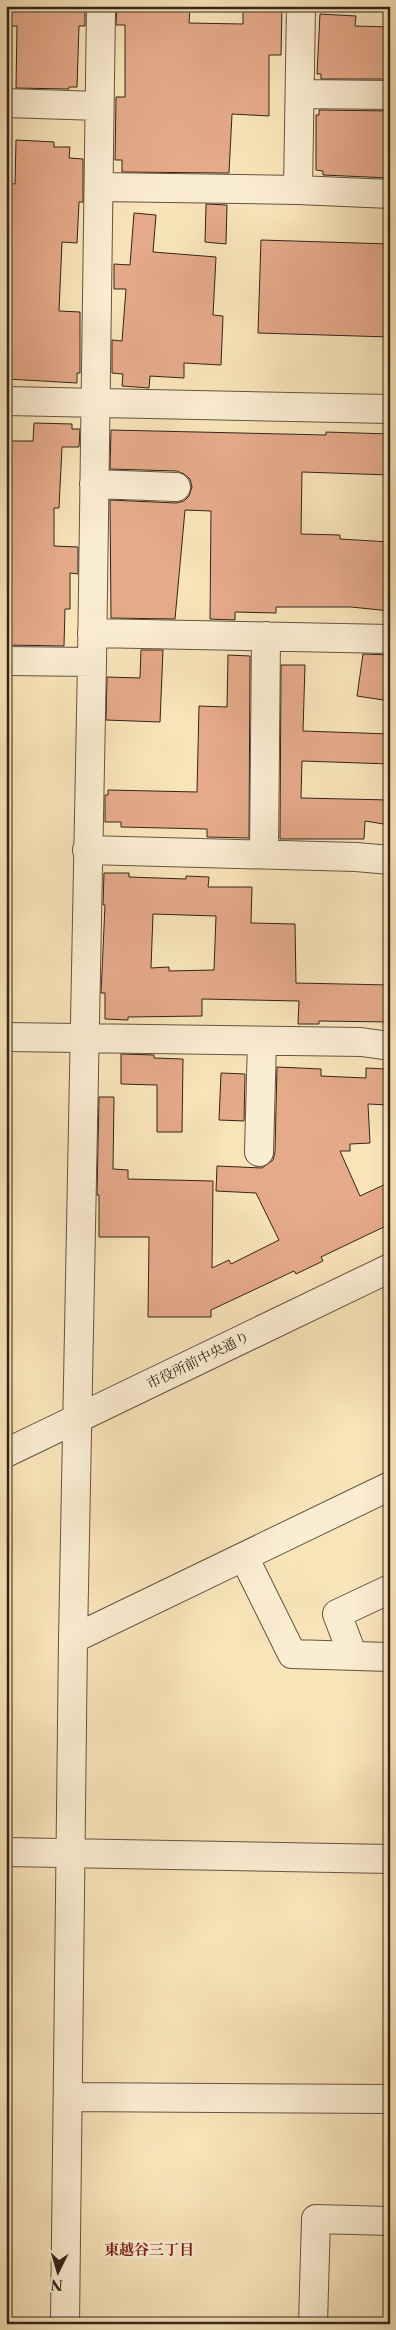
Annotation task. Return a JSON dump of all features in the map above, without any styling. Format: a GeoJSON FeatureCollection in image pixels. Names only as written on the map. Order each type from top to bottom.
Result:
{"type":"FeatureCollection","features":[{"type":"Feature","properties":{"kind":"street"},"geometry":{"type":"LineString","coordinates":[[65,2324],[74,1639],[87,850],[92,662],[94,402],[101,6]]}},
{"type":"Feature","properties":{"kind":"street"},"geometry":{"type":"LineString","coordinates":[[298,190],[301,6]]}},
{"type":"Feature","properties":{"kind":"street"},"geometry":{"type":"LineString","coordinates":[[300,94],[390,95]]}},
{"type":"Feature","properties":{"kind":"street"},"geometry":{"type":"LineString","coordinates":[[6,103],[100,106]]}},
{"type":"Feature","properties":{"kind":"street"},"geometry":{"type":"LineString","coordinates":[[99,188],[298,190],[390,194]]}},
{"type":"Feature","properties":{"kind":"street"},"geometry":{"type":"LineString","coordinates":[[6,401],[390,409]]}},
{"type":"Feature","properties":{"kind":"street"},"geometry":{"type":"LineString","coordinates":[[94,484],[176,487]]}},
{"type":"Feature","properties":{"kind":"street"},"geometry":{"type":"LineString","coordinates":[[92,634],[390,639]]}},
{"type":"Feature","properties":{"kind":"street"},"geometry":{"type":"LineString","coordinates":[[264,854],[266,636]]}},
{"type":"Feature","properties":{"kind":"street"},"geometry":{"type":"LineString","coordinates":[[6,661],[92,662]]}},
{"type":"Feature","properties":{"kind":"street"},"geometry":{"type":"LineString","coordinates":[[87,850],[356,857],[390,860]]}},
{"type":"Feature","properties":{"kind":"street"},"geometry":{"type":"LineString","coordinates":[[6,1037],[361,1042],[390,1046]]}},
{"type":"Feature","properties":{"kind":"street"},"geometry":{"type":"LineString","coordinates":[[259,1152],[262,1041]]}},
{"type":"Feature","properties":{"kind":"street","name":"市役所前中央通り"},"geometry":{"type":"LineString","coordinates":[[6,1453],[390,1268]]}},
{"type":"Feature","properties":{"kind":"street"},"geometry":{"type":"LineString","coordinates":[[74,1639],[390,1486]]}},
{"type":"Feature","properties":{"kind":"street"},"geometry":{"type":"LineString","coordinates":[[244,1557],[292,1654],[390,1657]]}},
{"type":"Feature","properties":{"kind":"street"},"geometry":{"type":"LineString","coordinates":[[354,1656],[337,1614],[390,1589]]}},
{"type":"Feature","properties":{"kind":"street"},"geometry":{"type":"LineString","coordinates":[[6,1852],[390,1859]]}},
{"type":"Feature","properties":{"kind":"street"},"geometry":{"type":"LineString","coordinates":[[68,2097],[390,2099]]}},
{"type":"Feature","properties":{"kind":"street"},"geometry":{"type":"LineString","coordinates":[[313,2324],[316,2219],[390,2220]]}},
{"type":"Feature","properties":{"kind":"building"},"geometry":{"type":"Polygon","coordinates":[[[6,6],[85,6],[85,26],[79,26],[77,87],[69,87],[69,89],[16,88],[17,26],[6,26],[6,6]]]}},
{"type":"Feature","properties":{"kind":"building"},"geometry":{"type":"Polygon","coordinates":[[[117,6],[190,6],[189,23],[243,24],[243,6],[282,6],[281,55],[269,55],[269,116],[232,114],[229,173],[122,172],[122,160],[115,160],[116,97],[125,97],[125,25],[116,25],[117,6]]]}},
{"type":"Feature","properties":{"kind":"building"},"geometry":{"type":"Polygon","coordinates":[[[320,14],[356,16],[355,26],[390,27],[390,79],[321,79],[321,74],[317,74],[320,14]]]}},
{"type":"Feature","properties":{"kind":"building"},"geometry":{"type":"Polygon","coordinates":[[[319,110],[390,111],[390,178],[323,175],[323,171],[316,170],[316,115],[319,115],[319,110]]]}},
{"type":"Feature","properties":{"kind":"building"},"geometry":{"type":"Polygon","coordinates":[[[16,140],[54,142],[54,147],[70,147],[69,158],[83,159],[83,202],[79,202],[77,243],[62,242],[59,311],[80,312],[80,373],[77,373],[77,383],[7,379],[6,183],[15,184],[16,140]]]}},
{"type":"Feature","properties":{"kind":"building"},"geometry":{"type":"Polygon","coordinates":[[[206,204],[227,205],[226,244],[205,242],[206,204]]]}},
{"type":"Feature","properties":{"kind":"building"},"geometry":{"type":"Polygon","coordinates":[[[134,213],[156,215],[153,252],[216,257],[213,315],[223,316],[221,365],[184,363],[184,378],[150,376],[149,388],[122,386],[123,374],[112,373],[112,340],[122,341],[126,289],[114,289],[114,264],[130,265],[134,213]]]}},
{"type":"Feature","properties":{"kind":"building"},"geometry":{"type":"Polygon","coordinates":[[[261,240],[390,244],[390,337],[258,333],[261,240]]]}},
{"type":"Feature","properties":{"kind":"building"},"geometry":{"type":"Polygon","coordinates":[[[34,423],[72,424],[72,429],[80,429],[79,447],[62,447],[59,508],[54,508],[54,546],[78,547],[78,574],[70,573],[70,609],[65,609],[64,646],[6,645],[6,441],[33,441],[34,423]]]}},
{"type":"Feature","properties":{"kind":"building"},"geometry":{"type":"Polygon","coordinates":[[[111,430],[326,435],[326,432],[390,434],[390,475],[302,472],[301,534],[340,535],[340,539],[390,542],[390,611],[351,607],[276,607],[276,613],[235,612],[235,620],[210,619],[211,511],[185,510],[175,619],[111,618],[110,500],[176,503],[184,501],[189,496],[192,487],[190,479],[177,471],[110,469],[111,430]]]}},
{"type":"Feature","properties":{"kind":"building"},"geometry":{"type":"Polygon","coordinates":[[[141,650],[163,650],[160,722],[106,720],[107,677],[140,678],[141,650]]]}},
{"type":"Feature","properties":{"kind":"building"},"geometry":{"type":"Polygon","coordinates":[[[363,654],[390,655],[390,701],[357,696],[363,654]]]}},
{"type":"Feature","properties":{"kind":"building"},"geometry":{"type":"Polygon","coordinates":[[[228,655],[250,656],[249,838],[207,837],[207,829],[121,827],[121,822],[105,822],[105,795],[108,795],[108,790],[197,792],[199,706],[227,707],[228,655]]]}},
{"type":"Feature","properties":{"kind":"building"},"geometry":{"type":"Polygon","coordinates":[[[281,665],[305,665],[303,731],[390,734],[390,764],[302,761],[301,798],[390,800],[390,825],[365,821],[364,839],[280,839],[281,665]]]}},
{"type":"Feature","properties":{"kind":"building"},"geometry":{"type":"Polygon","coordinates":[[[104,873],[129,873],[129,877],[186,879],[186,876],[209,877],[208,887],[252,887],[251,923],[295,924],[296,983],[390,985],[390,1022],[319,1021],[319,1024],[298,1024],[299,1001],[202,999],[202,1016],[128,1017],[128,1020],[105,1019],[105,993],[101,993],[105,905],[103,905],[104,873]],[[153,914],[151,968],[169,967],[169,971],[214,970],[216,916],[153,914]]]}},
{"type":"Feature","properties":{"kind":"building"},"geometry":{"type":"Polygon","coordinates":[[[121,1054],[154,1055],[154,1058],[183,1059],[182,1132],[157,1132],[157,1085],[121,1084],[121,1054]]]}},
{"type":"Feature","properties":{"kind":"building"},"geometry":{"type":"Polygon","coordinates":[[[277,1067],[321,1069],[321,1076],[366,1078],[366,1068],[386,1069],[386,1081],[390,1082],[389,1105],[368,1104],[370,1143],[350,1144],[350,1151],[340,1151],[360,1196],[390,1182],[390,1224],[321,1257],[323,1261],[296,1274],[294,1271],[211,1310],[211,1317],[148,1317],[149,1237],[99,1237],[99,1195],[97,1195],[99,1097],[114,1097],[113,1169],[128,1170],[128,1179],[213,1181],[212,1268],[229,1260],[231,1264],[279,1240],[256,1193],[216,1191],[217,1166],[262,1168],[273,1160],[275,1152],[277,1067]]]}},
{"type":"Feature","properties":{"kind":"building"},"geometry":{"type":"Polygon","coordinates":[[[221,1073],[245,1074],[244,1121],[219,1120],[221,1073]]]}},
{"type":"Feature","properties":{"kind":"district","name":"東越谷三丁目"},"geometry":{"type":"Point","coordinates":[149,2249]}}]}
